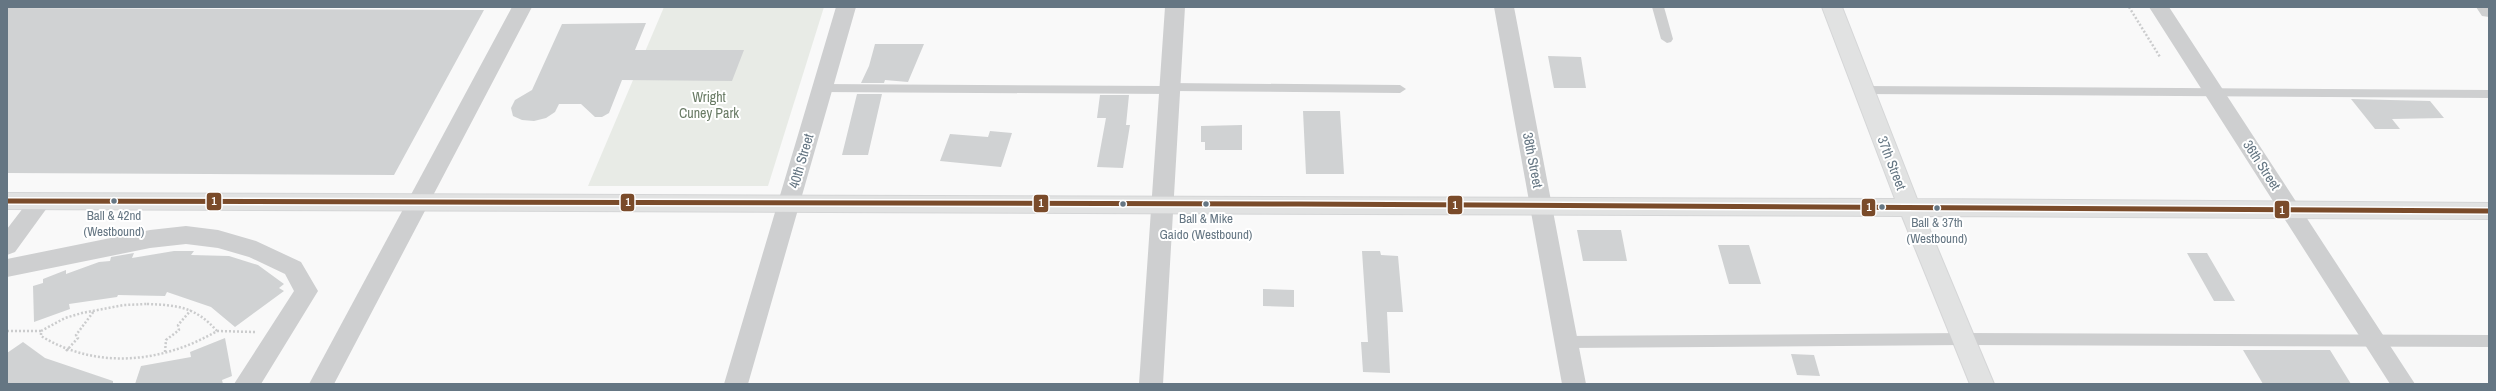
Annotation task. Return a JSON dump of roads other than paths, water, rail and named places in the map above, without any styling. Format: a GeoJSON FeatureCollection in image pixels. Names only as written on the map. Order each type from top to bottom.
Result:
{"type":"FeatureCollection","features":[{"type":"Feature","properties":{"kind":"street"},"geometry":{"type":"LineString","coordinates":[[321,384],[522,7]]}},
{"type":"Feature","properties":{"kind":"street","name":"40th Street"},"geometry":{"type":"LineString","coordinates":[[736,384],[846,7]]}},
{"type":"Feature","properties":{"kind":"street"},"geometry":{"type":"LineString","coordinates":[[1151,384],[1175,7]]}},
{"type":"Feature","properties":{"kind":"street","name":"38th Street"},"geometry":{"type":"LineString","coordinates":[[1504,7],[1574,384]]}},
{"type":"Feature","properties":{"kind":"street","name":"37th Street"},"geometry":{"type":"LineString","coordinates":[[1832,7],[1910,208],[1982,384]]}},
{"type":"Feature","properties":{"kind":"street","name":"36th Street"},"geometry":{"type":"LineString","coordinates":[[2159,7],[2403,384]]}},
{"type":"Feature","properties":{"kind":"street"},"geometry":{"type":"LineString","coordinates":[[2486,7],[2489,10]]}},
{"type":"Feature","properties":{"kind":"street"},"geometry":{"type":"LineString","coordinates":[[7,201],[789,202],[2489,211]]}},
{"type":"Feature","properties":{"kind":"street"},"geometry":{"type":"LineString","coordinates":[[7,246],[41,201]]}},
{"type":"Feature","properties":{"kind":"street"},"geometry":{"type":"LineString","coordinates":[[7,268],[99,251],[150,239],[186,235],[218,239],[256,250],[293,268],[306,291],[250,381],[246,384]]}},
{"type":"Feature","properties":{"kind":"lane"},"geometry":{"type":"LineString","coordinates":[[1658,7],[1667,39]]}},
{"type":"Feature","properties":{"kind":"lane"},"geometry":{"type":"LineString","coordinates":[[822,88],[1400,89]]}},
{"type":"Feature","properties":{"kind":"lane"},"geometry":{"type":"LineString","coordinates":[[1864,90],[2216,94],[2489,94]]}},
{"type":"Feature","properties":{"kind":"lane"},"geometry":{"type":"LineString","coordinates":[[1566,342],[1963,339],[2489,341]]}},
{"type":"Feature","properties":{"kind":"place","name":"Ball & 42nd (Westbound)"},"geometry":{"type":"Point","coordinates":[114,201]}},
{"type":"Feature","properties":{"kind":"place","name":"Ball & Mike Gaido (Westbound)"},"geometry":{"type":"Point","coordinates":[1206,204]}},
{"type":"Feature","properties":{"kind":"place","name":"Ball & 37th (Westbound)"},"geometry":{"type":"Point","coordinates":[1937,208]}},
{"type":"Feature","properties":{"kind":"park label","name":"Wright Cuney Park"},"geometry":{"type":"Point","coordinates":[709,106]}}]}
